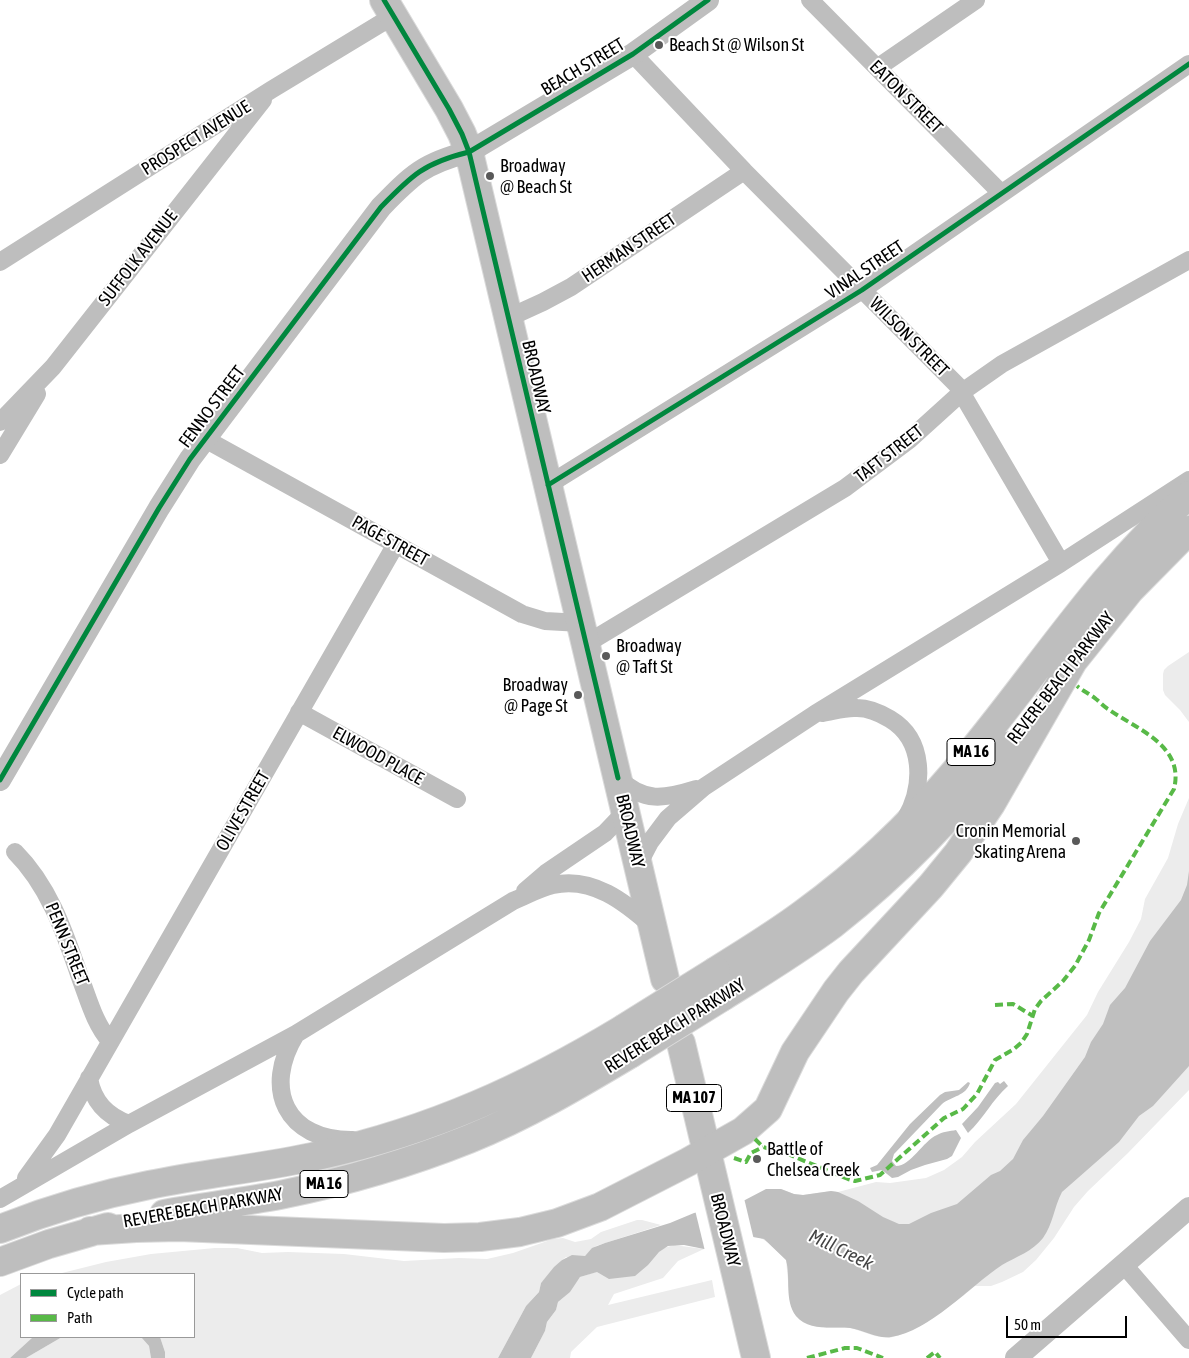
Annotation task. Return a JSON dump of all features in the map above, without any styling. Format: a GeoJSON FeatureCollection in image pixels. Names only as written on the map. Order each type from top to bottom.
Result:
{"type":"FeatureCollection","features":[{"type":"Feature","properties":{"kind":"main road","name":"BROADWAY"},"geometry":{"type":"LineString","coordinates":[[388,8],[449,109],[469,152],[665,979]]}},
{"type":"Feature","properties":{"kind":"main road","name":"REVERE BEACH PARKWAY"},"geometry":{"type":"LineString","coordinates":[[0,1262],[41,1246],[90,1231],[162,1214],[296,1191],[340,1181],[410,1160],[469,1139],[524,1114],[577,1085],[627,1041],[719,984],[780,930],[849,878],[891,840],[965,760],[1106,578],[1189,495]]}},
{"type":"Feature","properties":{"kind":"main road","name":"REVERE BEACH PARKWAY"},"geometry":{"type":"LineString","coordinates":[[719,984],[773,965],[832,924],[866,897],[914,853],[973,789],[1076,656],[1130,590],[1189,530]]}},
{"type":"Feature","properties":{"kind":"main road"},"geometry":{"type":"LineString","coordinates":[[90,1231],[179,1227],[444,1238],[507,1234],[545,1227],[594,1209],[706,1152],[743,1130],[768,1109],[795,1052],[836,991],[935,882],[974,830],[1076,656]]}},
{"type":"Feature","properties":{"kind":"main road","name":"REVERE BEACH PARKWAY"},"geometry":{"type":"LineString","coordinates":[[0,1229],[49,1211],[119,1191],[319,1155],[388,1138],[456,1114],[509,1092],[560,1066],[627,1041]]}},
{"type":"Feature","properties":{"kind":"main road","name":"BROADWAY"},"geometry":{"type":"LineString","coordinates":[[681,1043],[756,1358]]}},
{"type":"Feature","properties":{"kind":"street","name":"BEACH STREET"},"geometry":{"type":"LineString","coordinates":[[469,152],[633,54],[708,0]]}},
{"type":"Feature","properties":{"kind":"street","name":"EATON STREET"},"geometry":{"type":"LineString","coordinates":[[810,0],[1001,194]]}},
{"type":"Feature","properties":{"kind":"street"},"geometry":{"type":"LineString","coordinates":[[877,68],[976,0]]}},
{"type":"Feature","properties":{"kind":"street","name":"PROSPECT AVENUE"},"geometry":{"type":"LineString","coordinates":[[0,262],[271,90],[388,8]]}},
{"type":"Feature","properties":{"kind":"street","name":"WILSON STREET"},"geometry":{"type":"LineString","coordinates":[[633,54],[744,171],[952,380],[962,392],[1061,563]]}},
{"type":"Feature","properties":{"kind":"street","name":"VINAL STREET"},"geometry":{"type":"LineString","coordinates":[[548,485],[862,290],[1189,64]]}},
{"type":"Feature","properties":{"kind":"street","name":"SUFFOLK AVENUE"},"geometry":{"type":"LineString","coordinates":[[0,422],[53,367],[271,90]]}},
{"type":"Feature","properties":{"kind":"street","name":"FENNO STREET"},"geometry":{"type":"LineString","coordinates":[[0,780],[159,508],[205,439],[380,207],[409,179],[429,165],[469,152]]}},
{"type":"Feature","properties":{"kind":"street","name":"HERMAN STREET"},"geometry":{"type":"LineString","coordinates":[[508,318],[571,287],[744,171]]}},
{"type":"Feature","properties":{"kind":"street","name":"TAFT STREET"},"geometry":{"type":"LineString","coordinates":[[584,634],[845,488],[909,440],[962,392],[1002,364],[1189,260]]}},
{"type":"Feature","properties":{"kind":"street"},"geometry":{"type":"LineString","coordinates":[[0,456],[53,367]]}},
{"type":"Feature","properties":{"kind":"street","name":"PAGE STREET"},"geometry":{"type":"LineString","coordinates":[[205,439],[522,614],[584,634]]}},
{"type":"Feature","properties":{"kind":"street","name":"REVERE BEACH PARKWAY"},"geometry":{"type":"LineString","coordinates":[[638,865],[650,842],[663,824],[704,787],[815,714],[1061,563],[1189,480]]}},
{"type":"Feature","properties":{"kind":"street","name":"OLIVE STREET"},"geometry":{"type":"LineString","coordinates":[[15,1189],[32,1171],[56,1135],[396,544]]}},
{"type":"Feature","properties":{"kind":"street","name":"REVERE BEACH PARKWAY"},"geometry":{"type":"LineString","coordinates":[[815,714],[851,708],[869,710],[893,720],[911,741],[918,762],[917,785],[907,815],[891,840]]}},
{"type":"Feature","properties":{"kind":"street","name":"ELWOOD PLACE"},"geometry":{"type":"LineString","coordinates":[[299,712],[457,799]]}},
{"type":"Feature","properties":{"kind":"street","name":"REVERE BEACH PARKWAY"},"geometry":{"type":"LineString","coordinates":[[618,778],[639,793],[656,797],[669,797],[704,787]]}},
{"type":"Feature","properties":{"kind":"street"},"geometry":{"type":"LineString","coordinates":[[0,1199],[128,1124],[296,1034],[513,901],[546,873],[606,833],[626,812]]}},
{"type":"Feature","properties":{"kind":"street","name":"PENN STREET"},"geometry":{"type":"LineString","coordinates":[[15,852],[33,873],[54,907],[94,1014],[99,1026],[110,1042]]}},
{"type":"Feature","properties":{"kind":"street"},"geometry":{"type":"LineString","coordinates":[[513,901],[550,886],[566,883],[582,884],[595,887],[615,897],[638,913],[653,927]]}},
{"type":"Feature","properties":{"kind":"street","name":"REVERE BEACH PARKWAY"},"geometry":{"type":"LineString","coordinates":[[296,1034],[285,1054],[280,1078],[283,1100],[294,1118],[311,1132],[327,1138],[351,1140],[388,1138]]}},
{"type":"Feature","properties":{"kind":"street"},"geometry":{"type":"LineString","coordinates":[[89,1078],[93,1093],[102,1106],[116,1119],[128,1124]]}},
{"type":"Feature","properties":{"kind":"street"},"geometry":{"type":"LineString","coordinates":[[1016,1358],[1189,1208]]}},
{"type":"Feature","properties":{"kind":"street"},"geometry":{"type":"LineString","coordinates":[[1124,1265],[1189,1340]]}},
{"type":"Feature","properties":{"kind":"shaded area"},"geometry":{"type":"Polygon","coordinates":[[[1189,652],[1189,722],[1165,695],[1163,690],[1163,674],[1168,666],[1189,652]]]}},
{"type":"Feature","properties":{"kind":"shaded area"},"geometry":{"type":"Polygon","coordinates":[[[1189,798],[1189,981],[937,1255],[771,1201],[781,1189],[803,1195],[831,1191],[838,1192],[876,1182],[890,1183],[926,1178],[944,1170],[962,1157],[975,1142],[1016,1104],[1087,1015],[1098,992],[1141,919],[1145,899],[1168,858],[1178,824],[1189,798]]]}},
{"type":"Feature","properties":{"kind":"shaded area"},"geometry":{"type":"Polygon","coordinates":[[[1189,1023],[1189,1090],[1088,1191],[1074,1207],[1054,1238],[1036,1260],[1023,1272],[991,1286],[975,1286],[924,1324],[889,1338],[875,1336],[851,1328],[827,1328],[802,1321],[796,1316],[790,1302],[786,1260],[769,1243],[759,1237],[880,1280],[1189,1023]]]}},
{"type":"Feature","properties":{"kind":"shaded area"},"geometry":{"type":"Polygon","coordinates":[[[637,1220],[661,1225],[596,1246],[585,1256],[566,1257],[562,1260],[541,1283],[539,1292],[526,1306],[498,1358],[165,1358],[160,1338],[195,1338],[195,1273],[62,1273],[106,1262],[151,1254],[215,1248],[237,1248],[262,1253],[344,1254],[404,1261],[459,1258],[487,1259],[513,1253],[553,1239],[563,1238],[575,1242],[591,1239],[601,1232],[637,1220]]]}},
{"type":"Feature","properties":{"kind":"shaded area"},"geometry":{"type":"Polygon","coordinates":[[[674,1245],[704,1249],[678,1261],[663,1278],[614,1294],[608,1305],[712,1280],[715,1297],[597,1327],[571,1352],[570,1358],[531,1358],[545,1331],[547,1322],[556,1310],[558,1302],[580,1277],[659,1252],[664,1248],[674,1245]]]}},
{"type":"Feature","properties":{"kind":"shaded area"},"geometry":{"type":"Polygon","coordinates":[[[20,1285],[20,1338],[32,1338],[10,1358],[0,1358],[0,1295],[20,1285]]]}},
{"type":"Feature","properties":{"kind":"shaded area"},"geometry":{"type":"Polygon","coordinates":[[[60,1338],[142,1338],[149,1346],[151,1358],[26,1358],[60,1338]]]}},
{"type":"Feature","properties":{"kind":"water","name":"Mill Creek"},"geometry":{"type":"Polygon","coordinates":[[[1189,871],[1189,1066],[1153,1106],[1139,1116],[1119,1142],[1062,1192],[1049,1227],[1039,1243],[1002,1265],[934,1318],[920,1327],[891,1337],[875,1336],[850,1328],[814,1326],[801,1321],[792,1310],[790,1303],[786,1260],[764,1239],[753,1237],[704,1249],[684,1245],[668,1246],[659,1252],[635,1276],[609,1279],[597,1272],[580,1277],[570,1292],[558,1302],[556,1310],[547,1322],[545,1331],[531,1358],[498,1358],[526,1306],[539,1292],[541,1283],[562,1260],[572,1255],[585,1256],[592,1248],[670,1223],[694,1213],[745,1200],[766,1189],[781,1189],[803,1195],[831,1191],[838,1192],[899,1224],[909,1224],[931,1213],[957,1204],[1013,1159],[1023,1140],[1043,1116],[1085,1057],[1091,1042],[1103,1024],[1110,1005],[1125,988],[1150,941],[1181,900],[1187,885],[1189,871]]]}},
{"type":"Feature","properties":{"kind":"water"},"geometry":{"type":"Polygon","coordinates":[[[1004,1081],[1008,1086],[968,1133],[962,1124],[978,1107],[995,1083],[998,1082],[1000,1084],[1004,1081]]]}},
{"type":"Feature","properties":{"kind":"water"},"geometry":{"type":"Polygon","coordinates":[[[968,1082],[970,1083],[965,1091],[942,1104],[894,1154],[892,1161],[896,1166],[901,1165],[912,1158],[932,1138],[941,1133],[956,1130],[961,1138],[952,1156],[911,1170],[898,1177],[892,1178],[882,1170],[872,1172],[870,1168],[877,1165],[910,1124],[940,1095],[945,1092],[959,1090],[968,1082]]]}},
{"type":"Feature","properties":{"kind":"water"},"geometry":{"type":"Polygon","coordinates":[[[32,1338],[60,1338],[26,1358],[10,1358],[32,1338]]]}},
{"type":"Feature","properties":{"kind":"water"},"geometry":{"type":"Polygon","coordinates":[[[142,1338],[160,1338],[165,1358],[151,1358],[149,1346],[142,1338]]]}},
{"type":"Feature","properties":{"kind":"pier"},"geometry":{"type":"Polygon","coordinates":[[[744,1198],[754,1240],[705,1251],[695,1210],[744,1198]]]}},
{"type":"Feature","properties":{"kind":"marked path"},"geometry":{"type":"LineString","coordinates":[[755,1139],[763,1147],[790,1155],[848,1179],[855,1181],[880,1175],[944,1118],[963,1109],[977,1094],[995,1060],[1021,1043],[1027,1034],[1035,1009],[1075,966],[1089,940],[1099,913],[1174,789],[1175,774],[1172,761],[1156,740],[1106,708],[1094,697],[1077,686]]}},
{"type":"Feature","properties":{"kind":"marked path"},"geometry":{"type":"LineString","coordinates":[[995,1005],[1013,1004],[1033,1016]]}},
{"type":"Feature","properties":{"kind":"marked path"},"geometry":{"type":"LineString","coordinates":[[734,1158],[746,1162],[751,1153],[763,1147]]}},
{"type":"Feature","properties":{"kind":"marked path"},"geometry":{"type":"LineString","coordinates":[[807,1358],[845,1348],[857,1348],[883,1358]]}},
{"type":"Feature","properties":{"kind":"marked path"},"geometry":{"type":"LineString","coordinates":[[927,1358],[935,1352],[940,1358]]}},
{"type":"Feature","properties":{"kind":"cycle path"},"geometry":{"type":"LineString","coordinates":[[384,0],[449,109],[469,152],[618,778]]}},
{"type":"Feature","properties":{"kind":"cycle path"},"geometry":{"type":"LineString","coordinates":[[0,780],[159,508],[190,459],[381,207],[402,186],[420,172],[441,161],[469,152],[633,54],[708,0]]}},
{"type":"Feature","properties":{"kind":"cycle path"},"geometry":{"type":"LineString","coordinates":[[548,485],[862,290],[1189,64]]}},
{"type":"Feature","properties":{"kind":"place","name":"Beach St @ Wilson St"},"geometry":{"type":"Point","coordinates":[659,45]}},
{"type":"Feature","properties":{"kind":"place","name":"Broadway @ Beach St"},"geometry":{"type":"Point","coordinates":[490,176]}},
{"type":"Feature","properties":{"kind":"place","name":"Broadway @ Taft St"},"geometry":{"type":"Point","coordinates":[606,656]}},
{"type":"Feature","properties":{"kind":"place","name":"Broadway @ Page St"},"geometry":{"type":"Point","coordinates":[578,695]}},
{"type":"Feature","properties":{"kind":"place","name":"Cronin Memorial Skating Arena"},"geometry":{"type":"Point","coordinates":[1076,841]}},
{"type":"Feature","properties":{"kind":"place","name":"Battle of Chelsea Creek"},"geometry":{"type":"Point","coordinates":[757,1159]}}]}
